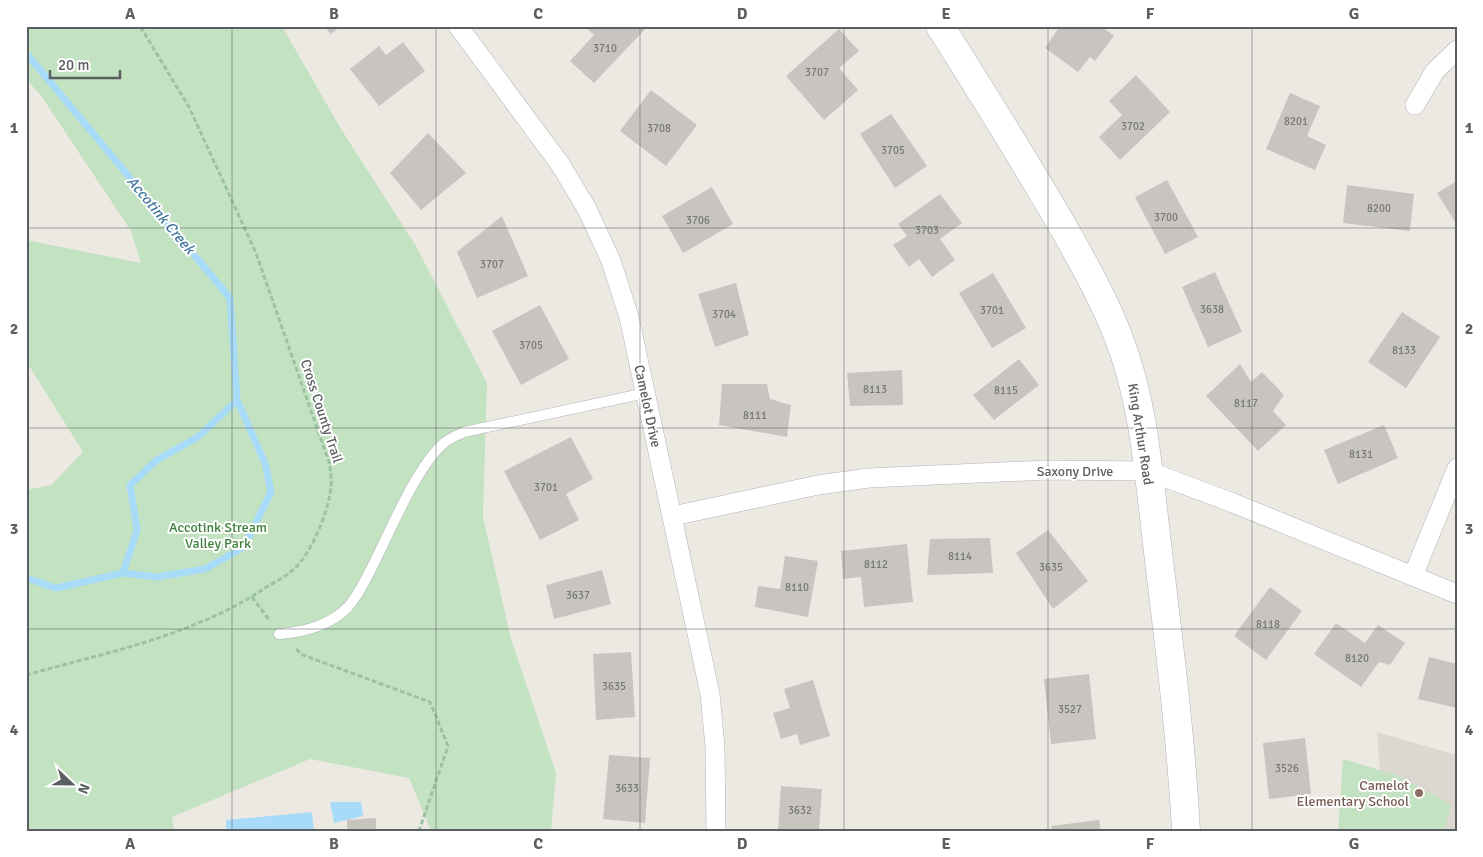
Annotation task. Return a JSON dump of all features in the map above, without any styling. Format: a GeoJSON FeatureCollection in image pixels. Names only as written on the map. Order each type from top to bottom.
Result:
{"type":"FeatureCollection","features":[{"type":"Feature","properties":{"kind":"street","name":"Camelot Drive"},"geometry":{"type":"LineString","coordinates":[[458,26],[560,164],[587,209],[611,261],[629,317],[710,694],[716,747],[716,831]]}},
{"type":"Feature","properties":{"kind":"street","name":"King Arthur Road"},"geometry":{"type":"LineString","coordinates":[[940,26],[1033,174],[1094,284],[1118,336],[1132,377],[1148,471],[1174,695],[1186,831]]}},
{"type":"Feature","properties":{"kind":"street"},"geometry":{"type":"LineString","coordinates":[[1414,105],[1435,71],[1457,50]]}},
{"type":"Feature","properties":{"kind":"street"},"geometry":{"type":"LineString","coordinates":[[1413,576],[1457,468]]}},
{"type":"Feature","properties":{"kind":"street","name":"Saxony Drive"},"geometry":{"type":"LineString","coordinates":[[673,516],[818,485],[870,478],[1046,470],[1148,471],[1457,594]]}},
{"type":"Feature","properties":{"kind":"lane"},"geometry":{"type":"LineString","coordinates":[[279,634],[316,628],[349,606],[361,588],[416,480],[430,458],[446,442],[464,432],[646,393]]}},
{"type":"Feature","properties":{"kind":"path","name":"Cross County Trail"},"geometry":{"type":"LineString","coordinates":[[26,675],[101,655],[193,626],[252,597],[294,570],[306,554],[316,537],[332,487],[330,465],[256,253],[189,107],[140,26]]}},
{"type":"Feature","properties":{"kind":"path"},"geometry":{"type":"LineString","coordinates":[[252,597],[279,634],[304,655],[430,702],[448,746],[419,831]]}},
{"type":"Feature","properties":{"kind":"shaded area","name":"Camelot Elementary School"},"geometry":{"type":"Polygon","coordinates":[[[1377,732],[1457,755],[1457,831],[1384,831],[1377,732]]]}},
{"type":"Feature","properties":{"kind":"green space","name":"Accotink Stream Valley Park"},"geometry":{"type":"Polygon","coordinates":[[[26,26],[282,26],[341,129],[416,246],[487,383],[483,517],[511,639],[556,773],[551,831],[431,831],[409,778],[310,759],[172,817],[174,831],[26,831],[26,490],[51,485],[83,452],[26,361],[26,240],[141,263],[131,231],[42,97],[26,79],[26,26]]]}},
{"type":"Feature","properties":{"kind":"green space"},"geometry":{"type":"Polygon","coordinates":[[[1343,759],[1396,775],[1451,804],[1444,831],[1338,831],[1343,759]]]}},
{"type":"Feature","properties":{"kind":"water"},"geometry":{"type":"Polygon","coordinates":[[[330,802],[361,802],[363,816],[334,823],[330,802]]]}},
{"type":"Feature","properties":{"kind":"water"},"geometry":{"type":"Polygon","coordinates":[[[312,812],[314,831],[226,831],[226,820],[312,812]]]}},
{"type":"Feature","properties":{"kind":"building"},"geometry":{"type":"Polygon","coordinates":[[[324,26],[341,26],[331,34],[324,26]]]}},
{"type":"Feature","properties":{"kind":"building"},"geometry":{"type":"Polygon","coordinates":[[[584,26],[648,26],[594,83],[570,61],[594,35],[584,26]]]}},
{"type":"Feature","properties":{"kind":"building"},"geometry":{"type":"Polygon","coordinates":[[[1060,26],[1101,26],[1114,36],[1095,61],[1090,57],[1078,72],[1045,48],[1060,26]]]}},
{"type":"Feature","properties":{"kind":"building"},"geometry":{"type":"Polygon","coordinates":[[[839,29],[859,51],[839,68],[858,90],[824,120],[786,76],[839,29]]]}},
{"type":"Feature","properties":{"kind":"building"},"geometry":{"type":"Polygon","coordinates":[[[403,42],[425,71],[379,106],[350,69],[379,46],[386,55],[403,42]]]}},
{"type":"Feature","properties":{"kind":"building"},"geometry":{"type":"Polygon","coordinates":[[[1136,75],[1170,112],[1120,160],[1099,137],[1122,115],[1109,101],[1136,75]]]}},
{"type":"Feature","properties":{"kind":"building"},"geometry":{"type":"Polygon","coordinates":[[[651,90],[697,125],[666,166],[620,131],[651,90]]]}},
{"type":"Feature","properties":{"kind":"building"},"geometry":{"type":"Polygon","coordinates":[[[1290,93],[1320,106],[1307,136],[1326,145],[1315,170],[1266,149],[1290,93]]]}},
{"type":"Feature","properties":{"kind":"building"},"geometry":{"type":"Polygon","coordinates":[[[891,114],[927,166],[895,188],[860,134],[891,114]]]}},
{"type":"Feature","properties":{"kind":"building"},"geometry":{"type":"Polygon","coordinates":[[[428,133],[466,173],[421,210],[390,173],[428,133]]]}},
{"type":"Feature","properties":{"kind":"building"},"geometry":{"type":"Polygon","coordinates":[[[1167,180],[1198,237],[1165,254],[1135,197],[1167,180]]]}},
{"type":"Feature","properties":{"kind":"building"},"geometry":{"type":"Polygon","coordinates":[[[1457,181],[1457,225],[1437,193],[1457,181]]]}},
{"type":"Feature","properties":{"kind":"building"},"geometry":{"type":"Polygon","coordinates":[[[1347,185],[1414,194],[1410,231],[1343,223],[1347,185]]]}},
{"type":"Feature","properties":{"kind":"building"},"geometry":{"type":"Polygon","coordinates":[[[712,187],[733,224],[683,253],[662,216],[712,187]]]}},
{"type":"Feature","properties":{"kind":"building"},"geometry":{"type":"Polygon","coordinates":[[[940,194],[962,223],[940,239],[955,260],[932,277],[919,259],[909,267],[893,245],[907,236],[898,224],[940,194]]]}},
{"type":"Feature","properties":{"kind":"building"},"geometry":{"type":"Polygon","coordinates":[[[502,216],[528,276],[477,298],[457,252],[502,216]]]}},
{"type":"Feature","properties":{"kind":"building"},"geometry":{"type":"Polygon","coordinates":[[[1215,272],[1242,332],[1208,347],[1182,287],[1215,272]]]}},
{"type":"Feature","properties":{"kind":"building"},"geometry":{"type":"Polygon","coordinates":[[[993,273],[1026,328],[992,348],[959,293],[993,273]]]}},
{"type":"Feature","properties":{"kind":"building"},"geometry":{"type":"Polygon","coordinates":[[[736,283],[749,335],[715,347],[698,294],[736,283]]]}},
{"type":"Feature","properties":{"kind":"building"},"geometry":{"type":"Polygon","coordinates":[[[540,305],[569,359],[521,385],[492,331],[540,305]]]}},
{"type":"Feature","properties":{"kind":"building"},"geometry":{"type":"Polygon","coordinates":[[[1402,312],[1440,337],[1406,388],[1368,362],[1402,312]]]}},
{"type":"Feature","properties":{"kind":"building"},"geometry":{"type":"Polygon","coordinates":[[[1019,359],[1039,385],[994,420],[973,395],[1019,359]]]}},
{"type":"Feature","properties":{"kind":"building"},"geometry":{"type":"Polygon","coordinates":[[[1240,364],[1251,382],[1262,372],[1284,395],[1273,411],[1286,425],[1258,451],[1206,396],[1240,364]]]}},
{"type":"Feature","properties":{"kind":"building"},"geometry":{"type":"Polygon","coordinates":[[[902,370],[903,405],[850,406],[847,373],[902,370]]]}},
{"type":"Feature","properties":{"kind":"building"},"geometry":{"type":"Polygon","coordinates":[[[722,384],[767,384],[770,399],[791,405],[787,437],[719,425],[722,384]]]}},
{"type":"Feature","properties":{"kind":"building"},"geometry":{"type":"Polygon","coordinates":[[[1384,425],[1398,458],[1338,484],[1324,450],[1384,425]]]}},
{"type":"Feature","properties":{"kind":"building"},"geometry":{"type":"Polygon","coordinates":[[[571,437],[593,479],[566,494],[579,520],[540,540],[504,471],[571,437]]]}},
{"type":"Feature","properties":{"kind":"building"},"geometry":{"type":"Polygon","coordinates":[[[1048,530],[1088,581],[1053,609],[1016,553],[1048,530]]]}},
{"type":"Feature","properties":{"kind":"building"},"geometry":{"type":"Polygon","coordinates":[[[990,538],[993,573],[927,575],[930,539],[990,538]]]}},
{"type":"Feature","properties":{"kind":"building"},"geometry":{"type":"Polygon","coordinates":[[[907,544],[913,602],[864,607],[861,577],[843,579],[841,551],[907,544]]]}},
{"type":"Feature","properties":{"kind":"building"},"geometry":{"type":"Polygon","coordinates":[[[785,556],[818,561],[808,617],[755,607],[758,586],[780,589],[785,556]]]}},
{"type":"Feature","properties":{"kind":"building"},"geometry":{"type":"Polygon","coordinates":[[[602,570],[611,604],[554,619],[546,585],[602,570]]]}},
{"type":"Feature","properties":{"kind":"building"},"geometry":{"type":"Polygon","coordinates":[[[1270,587],[1302,611],[1266,660],[1234,636],[1270,587]]]}},
{"type":"Feature","properties":{"kind":"building"},"geometry":{"type":"Polygon","coordinates":[[[1336,623],[1365,643],[1378,625],[1405,643],[1390,665],[1379,662],[1361,687],[1314,654],[1336,623]]]}},
{"type":"Feature","properties":{"kind":"building"},"geometry":{"type":"Polygon","coordinates":[[[631,652],[635,717],[596,720],[593,654],[631,652]]]}},
{"type":"Feature","properties":{"kind":"building"},"geometry":{"type":"Polygon","coordinates":[[[1429,657],[1457,664],[1457,708],[1418,699],[1429,657]]]}},
{"type":"Feature","properties":{"kind":"building"},"geometry":{"type":"Polygon","coordinates":[[[1089,674],[1096,739],[1051,744],[1044,679],[1089,674]]]}},
{"type":"Feature","properties":{"kind":"building"},"geometry":{"type":"Polygon","coordinates":[[[813,680],[830,736],[800,745],[797,734],[781,739],[773,713],[790,708],[784,689],[813,680]]]}},
{"type":"Feature","properties":{"kind":"building"},"geometry":{"type":"Polygon","coordinates":[[[1305,738],[1311,794],[1269,799],[1263,743],[1305,738]]]}},
{"type":"Feature","properties":{"kind":"building"},"geometry":{"type":"Polygon","coordinates":[[[609,755],[650,758],[645,823],[603,819],[609,755]]]}},
{"type":"Feature","properties":{"kind":"building"},"geometry":{"type":"Polygon","coordinates":[[[781,786],[822,789],[819,831],[778,831],[781,786]]]}},
{"type":"Feature","properties":{"kind":"building"},"geometry":{"type":"Polygon","coordinates":[[[376,818],[376,831],[347,831],[347,820],[376,818]]]}},
{"type":"Feature","properties":{"kind":"building"},"geometry":{"type":"Polygon","coordinates":[[[1099,820],[1101,831],[1052,831],[1051,826],[1099,820]]]}},
{"type":"Feature","properties":{"kind":"waterway","name":"Accotink Creek"},"geometry":{"type":"LineString","coordinates":[[26,53],[230,298],[237,400],[198,437],[157,460],[130,485],[137,530],[123,573],[56,588],[26,578]]}},
{"type":"Feature","properties":{"kind":"waterway","name":"Accotink Creek"},"geometry":{"type":"LineString","coordinates":[[123,573],[157,577],[205,569],[244,547],[271,492],[265,463],[237,400]]}},
{"type":"Feature","properties":{"kind":"place","name":"Camelot Elementary School"},"geometry":{"type":"Point","coordinates":[1419,793]}}]}
